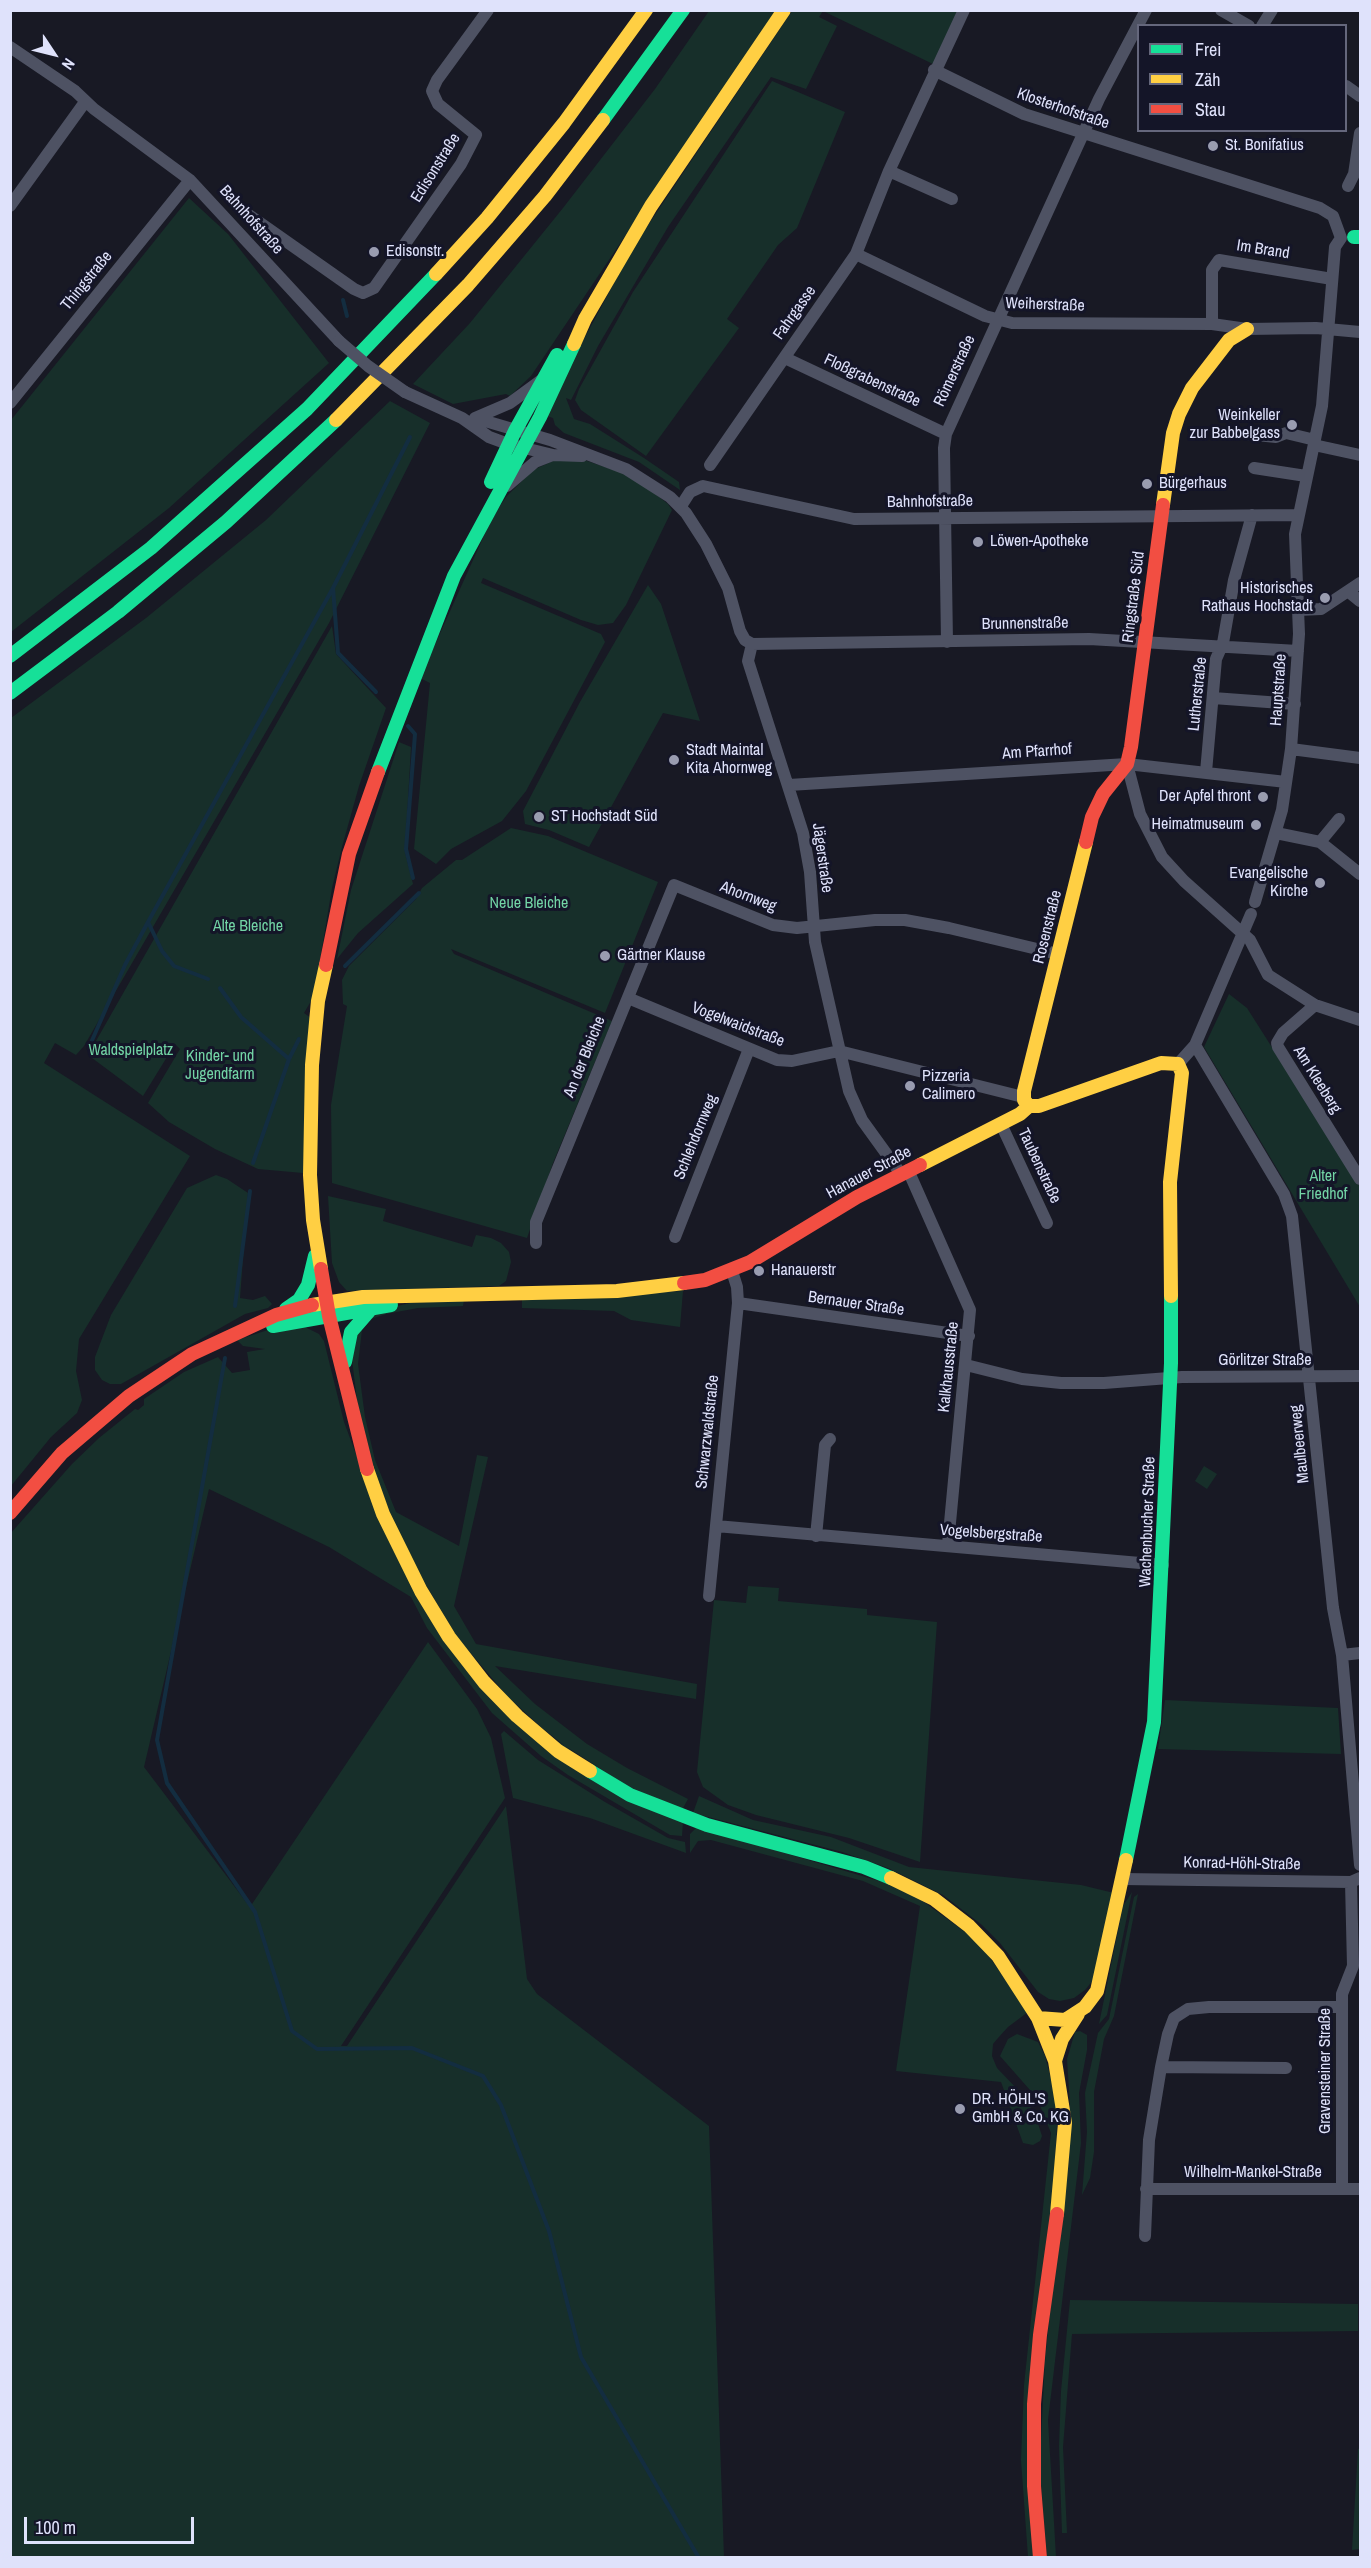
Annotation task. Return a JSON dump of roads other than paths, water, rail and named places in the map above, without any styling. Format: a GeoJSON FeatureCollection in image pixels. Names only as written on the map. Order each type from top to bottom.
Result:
{"type":"FeatureCollection","features":[{"type":"Feature","properties":{"kind":"main road"},"geometry":{"type":"LineString","coordinates":[[10,656],[151,548],[307,409],[418,294],[487,218],[564,123],[646,10]]}},
{"type":"Feature","properties":{"kind":"main road"},"geometry":{"type":"LineString","coordinates":[[10,693],[118,612],[226,522],[365,393],[468,285],[545,196],[683,10]]}},
{"type":"Feature","properties":{"kind":"main road"},"geometry":{"type":"LineString","coordinates":[[784,10],[651,207],[585,319],[543,378],[512,438],[471,527],[397,719],[349,854],[326,956],[312,1065],[310,1175],[317,1246],[328,1309],[364,1462],[383,1514],[421,1591],[465,1659],[501,1701],[535,1733],[586,1770],[650,1804],[707,1825],[864,1867],[923,1893],[948,1908],[983,1939],[1011,1974],[1038,2018],[1055,2061],[1064,2107],[1065,2133],[1057,2222],[1040,2335],[1034,2404],[1034,2486],[1040,2558]]}},
{"type":"Feature","properties":{"kind":"main road"},"geometry":{"type":"LineString","coordinates":[[454,576],[530,435],[585,319]]}},
{"type":"Feature","properties":{"kind":"main road","name":"Ringstraße Süd"},"geometry":{"type":"LineString","coordinates":[[1127,764],[1173,433],[1182,406],[1192,388],[1229,340],[1247,329]]}},
{"type":"Feature","properties":{"kind":"main road","name":"Rosenstraße"},"geometry":{"type":"LineString","coordinates":[[1026,1101],[1058,954],[1092,817],[1103,794],[1127,764]]}},
{"type":"Feature","properties":{"kind":"main road","name":"Hanauer Straße"},"geometry":{"type":"LineString","coordinates":[[328,1309],[363,1297],[617,1291],[687,1284],[732,1271],[904,1172],[1020,1114],[1026,1101],[1039,1106],[1161,1063],[1178,1064]]}},
{"type":"Feature","properties":{"kind":"main road","name":"Wachenbucher Straße"},"geometry":{"type":"LineString","coordinates":[[1055,2061],[1062,2039],[1079,2012],[1097,1991],[1154,1722],[1170,1379],[1170,1182],[1182,1073],[1178,1064]]}},
{"type":"Feature","properties":{"kind":"main road"},"geometry":{"type":"LineString","coordinates":[[10,1513],[62,1453],[129,1396],[192,1354],[248,1330],[299,1300],[311,1277],[317,1246]]}},
{"type":"Feature","properties":{"kind":"main road","name":"Hanauer Straße"},"geometry":{"type":"LineString","coordinates":[[328,1309],[371,1309],[425,1297]]}},
{"type":"Feature","properties":{"kind":"main road"},"geometry":{"type":"LineString","coordinates":[[276,1315],[328,1309]]}},
{"type":"Feature","properties":{"kind":"main road"},"geometry":{"type":"LineString","coordinates":[[248,1330],[328,1309]]}},
{"type":"Feature","properties":{"kind":"main road"},"geometry":{"type":"LineString","coordinates":[[344,1379],[347,1342],[356,1325],[371,1309]]}},
{"type":"Feature","properties":{"kind":"main road"},"geometry":{"type":"LineString","coordinates":[[1038,2018],[1087,1995],[1101,1977]]}},
{"type":"Feature","properties":{"kind":"main road"},"geometry":{"type":"LineString","coordinates":[[1038,2018],[1058,2021],[1079,2012]]}},
{"type":"Feature","properties":{"kind":"street","name":"Edisonstraße"},"geometry":{"type":"LineString","coordinates":[[370,290],[380,283],[434,204],[476,135],[438,104],[432,91],[437,80],[488,10]]}},
{"type":"Feature","properties":{"kind":"street","name":"Fahrgasse"},"geometry":{"type":"LineString","coordinates":[[710,465],[856,254],[934,70],[964,10]]}},
{"type":"Feature","properties":{"kind":"street","name":"Römerstraße"},"geometry":{"type":"LineString","coordinates":[[1139,24],[1146,10]]}},
{"type":"Feature","properties":{"kind":"street"},"geometry":{"type":"LineString","coordinates":[[1221,10],[1246,24]]}},
{"type":"Feature","properties":{"kind":"street"},"geometry":{"type":"LineString","coordinates":[[1264,24],[1272,10]]}},
{"type":"Feature","properties":{"kind":"street","name":"Römerstraße"},"geometry":{"type":"LineString","coordinates":[[947,642],[944,448],[946,434],[1083,134],[1137,28]]}},
{"type":"Feature","properties":{"kind":"street","name":"Bahnhofstraße"},"geometry":{"type":"LineString","coordinates":[[10,47],[75,91],[85,102],[190,180],[224,213],[339,340],[368,366],[405,392],[462,418],[489,437],[512,438],[530,435],[589,456],[636,474],[681,506],[690,492],[703,486],[847,519],[1297,515]]}},
{"type":"Feature","properties":{"kind":"street","name":"Klosterhofstraße"},"geometry":{"type":"LineString","coordinates":[[934,70],[1005,106],[1083,134],[1320,208],[1333,216],[1352,237]]}},
{"type":"Feature","properties":{"kind":"street"},"geometry":{"type":"LineString","coordinates":[[1347,87],[1360,96]]}},
{"type":"Feature","properties":{"kind":"street"},"geometry":{"type":"LineString","coordinates":[[10,206],[85,102]]}},
{"type":"Feature","properties":{"kind":"street"},"geometry":{"type":"LineString","coordinates":[[1348,186],[1354,174],[1360,133]]}},
{"type":"Feature","properties":{"kind":"street"},"geometry":{"type":"LineString","coordinates":[[890,171],[952,199]]}},
{"type":"Feature","properties":{"kind":"street","name":"Thingstraße"},"geometry":{"type":"LineString","coordinates":[[10,403],[190,180]]}},
{"type":"Feature","properties":{"kind":"street","name":"Bahnhofstraße"},"geometry":{"type":"LineString","coordinates":[[243,211],[354,289],[363,293],[370,290]]}},
{"type":"Feature","properties":{"kind":"street","name":"Hauptstraße"},"geometry":{"type":"LineString","coordinates":[[1244,934],[1276,833],[1286,783],[1299,651],[1295,554],[1297,515],[1325,384],[1327,329],[1335,248],[1352,237]]}},
{"type":"Feature","properties":{"kind":"street","name":"Weiherstraße"},"geometry":{"type":"LineString","coordinates":[[856,254],[998,320],[1012,323],[1212,324],[1247,329]]}},
{"type":"Feature","properties":{"kind":"street","name":"Im Brand"},"geometry":{"type":"LineString","coordinates":[[1212,324],[1212,270],[1216,262],[1223,260],[1332,279]]}},
{"type":"Feature","properties":{"kind":"street"},"geometry":{"type":"LineString","coordinates":[[1247,329],[1327,329],[1360,332]]}},
{"type":"Feature","properties":{"kind":"street","name":"Floßgrabenstraße"},"geometry":{"type":"LineString","coordinates":[[784,358],[946,434]]}},
{"type":"Feature","properties":{"kind":"street","name":"Bahnhofstraße"},"geometry":{"type":"LineString","coordinates":[[462,418],[475,418],[510,403],[543,378]]}},
{"type":"Feature","properties":{"kind":"street","name":"Bahnhofstraße"},"geometry":{"type":"LineString","coordinates":[[475,418],[512,438],[523,448],[553,455],[589,456]]}},
{"type":"Feature","properties":{"kind":"street"},"geometry":{"type":"LineString","coordinates":[[1247,434],[1276,437],[1286,433],[1360,455]]}},
{"type":"Feature","properties":{"kind":"street","name":"Bahnhofstraße"},"geometry":{"type":"LineString","coordinates":[[497,495],[521,472],[553,455]]}},
{"type":"Feature","properties":{"kind":"street"},"geometry":{"type":"LineString","coordinates":[[1254,468],[1306,476]]}},
{"type":"Feature","properties":{"kind":"street"},"geometry":{"type":"LineString","coordinates":[[681,506],[714,559],[728,588],[740,631],[745,640],[752,644]]}},
{"type":"Feature","properties":{"kind":"street","name":"Lutherstraße"},"geometry":{"type":"LineString","coordinates":[[1206,772],[1216,659],[1221,648],[1234,580],[1252,515]]}},
{"type":"Feature","properties":{"kind":"street"},"geometry":{"type":"LineString","coordinates":[[1298,610],[1321,609],[1360,583]]}},
{"type":"Feature","properties":{"kind":"street"},"geometry":{"type":"LineString","coordinates":[[1349,592],[1360,601]]}},
{"type":"Feature","properties":{"kind":"street","name":"Brunnenstraße"},"geometry":{"type":"LineString","coordinates":[[752,644],[1089,639],[1299,651]]}},
{"type":"Feature","properties":{"kind":"street","name":"Jägerstraße"},"geometry":{"type":"LineString","coordinates":[[752,644],[748,661],[789,784],[806,846],[813,926],[839,1051]]}},
{"type":"Feature","properties":{"kind":"street"},"geometry":{"type":"LineString","coordinates":[[1214,698],[1295,704]]}},
{"type":"Feature","properties":{"kind":"street"},"geometry":{"type":"LineString","coordinates":[[1291,749],[1360,758]]}},
{"type":"Feature","properties":{"kind":"street","name":"Am Pfarrhof"},"geometry":{"type":"LineString","coordinates":[[789,784],[1127,764],[1286,783]]}},
{"type":"Feature","properties":{"kind":"street","name":"Ringstraße Süd"},"geometry":{"type":"LineString","coordinates":[[1127,764],[1140,814],[1162,857],[1184,881],[1244,934],[1252,944],[1268,975],[1315,1005],[1360,1020]]}},
{"type":"Feature","properties":{"kind":"street"},"geometry":{"type":"LineString","coordinates":[[1320,842],[1339,819]]}},
{"type":"Feature","properties":{"kind":"street"},"geometry":{"type":"LineString","coordinates":[[1276,833],[1320,842],[1360,874]]}},
{"type":"Feature","properties":{"kind":"street","name":"Ahornweg"},"geometry":{"type":"LineString","coordinates":[[674,885],[767,924],[797,928],[875,920],[905,920],[1058,954]]}},
{"type":"Feature","properties":{"kind":"street","name":"An der Bleiche"},"geometry":{"type":"LineString","coordinates":[[536,1243],[536,1222],[674,885]]}},
{"type":"Feature","properties":{"kind":"street"},"geometry":{"type":"LineString","coordinates":[[1178,1064],[1195,1045],[1244,934]]}},
{"type":"Feature","properties":{"kind":"street","name":"Vogelwaidstraße"},"geometry":{"type":"LineString","coordinates":[[628,998],[749,1049],[786,1061],[839,1051]]}},
{"type":"Feature","properties":{"kind":"street","name":"Am Kleeberg"},"geometry":{"type":"LineString","coordinates":[[1315,1005],[1283,1033],[1277,1042],[1278,1047],[1360,1179]]}},
{"type":"Feature","properties":{"kind":"street","name":"Maulbeerweg"},"geometry":{"type":"LineString","coordinates":[[1195,1045],[1289,1206],[1310,1377],[1332,1608],[1342,1655],[1360,1865]]}},
{"type":"Feature","properties":{"kind":"street","name":"Schlehdornweg"},"geometry":{"type":"LineString","coordinates":[[675,1237],[749,1049]]}},
{"type":"Feature","properties":{"kind":"street"},"geometry":{"type":"LineString","coordinates":[[839,1051],[1026,1101]]}},
{"type":"Feature","properties":{"kind":"street","name":"Kalkhausstraße"},"geometry":{"type":"LineString","coordinates":[[839,1051],[855,1110],[904,1172],[968,1302],[969,1336],[948,1544]]}},
{"type":"Feature","properties":{"kind":"street","name":"Taubenstraße"},"geometry":{"type":"LineString","coordinates":[[1001,1124],[1047,1223]]}},
{"type":"Feature","properties":{"kind":"street","name":"Schwarzwaldstraße"},"geometry":{"type":"LineString","coordinates":[[709,1596],[738,1304],[737,1287],[732,1271]]}},
{"type":"Feature","properties":{"kind":"street","name":"Bernauer Straße"},"geometry":{"type":"LineString","coordinates":[[738,1304],[969,1336]]}},
{"type":"Feature","properties":{"kind":"street"},"geometry":{"type":"LineString","coordinates":[[966,1365],[1022,1379],[1050,1383],[1170,1379]]}},
{"type":"Feature","properties":{"kind":"street","name":"Görlitzer Straße"},"geometry":{"type":"LineString","coordinates":[[1170,1379],[1360,1376]]}},
{"type":"Feature","properties":{"kind":"street"},"geometry":{"type":"LineString","coordinates":[[816,1536],[825,1445],[830,1438]]}},
{"type":"Feature","properties":{"kind":"street","name":"Vogelsbergstraße"},"geometry":{"type":"LineString","coordinates":[[716,1526],[936,1547],[948,1544],[1163,1565]]}},
{"type":"Feature","properties":{"kind":"street"},"geometry":{"type":"LineString","coordinates":[[1342,1655],[1360,1653]]}},
{"type":"Feature","properties":{"kind":"street","name":"Konrad-Höhl-Straße"},"geometry":{"type":"LineString","coordinates":[[1122,1879],[1356,1880]]}},
{"type":"Feature","properties":{"kind":"street","name":"Gravensteiner Straße"},"geometry":{"type":"LineString","coordinates":[[1342,2189],[1342,2007],[1343,1990],[1353,1966],[1356,1880]]}},
{"type":"Feature","properties":{"kind":"street"},"geometry":{"type":"LineString","coordinates":[[1145,2236],[1149,2140],[1161,2067],[1171,2025],[1180,2013],[1188,2009],[1342,2007]]}},
{"type":"Feature","properties":{"kind":"street"},"geometry":{"type":"LineString","coordinates":[[1161,2067],[1286,2068]]}},
{"type":"Feature","properties":{"kind":"street","name":"Wilhelm-Mankel-Straße"},"geometry":{"type":"LineString","coordinates":[[1146,2189],[1360,2189]]}},
{"type":"Feature","properties":{"kind":"waterway"},"geometry":{"type":"LineString","coordinates":[[343,300],[347,316]]}},
{"type":"Feature","properties":{"kind":"waterway"},"geometry":{"type":"LineString","coordinates":[[376,692],[338,653],[333,588],[410,437]]}},
{"type":"Feature","properties":{"kind":"waterway"},"geometry":{"type":"LineString","coordinates":[[208,979],[174,966],[162,951],[148,922],[333,588]]}},
{"type":"Feature","properties":{"kind":"waterway"},"geometry":{"type":"LineString","coordinates":[[408,726],[415,734],[406,849],[413,878]]}},
{"type":"Feature","properties":{"kind":"waterway"},"geometry":{"type":"LineString","coordinates":[[345,966],[419,893]]}},
{"type":"Feature","properties":{"kind":"waterway"},"geometry":{"type":"LineString","coordinates":[[90,1045],[125,965],[148,922]]}},
{"type":"Feature","properties":{"kind":"waterway"},"geometry":{"type":"LineString","coordinates":[[220,988],[241,1017],[289,1059]]}},
{"type":"Feature","properties":{"kind":"waterway"},"geometry":{"type":"LineString","coordinates":[[253,1163],[289,1059],[299,1039]]}},
{"type":"Feature","properties":{"kind":"waterway"},"geometry":{"type":"LineString","coordinates":[[235,1306],[250,1191]]}},
{"type":"Feature","properties":{"kind":"waterway"},"geometry":{"type":"LineString","coordinates":[[225,1358],[157,1740],[167,1783],[255,1912],[292,2031],[317,2049],[412,2048],[483,2076],[501,2105],[549,2231],[581,2357],[699,2558]]}},
{"type":"Feature","properties":{"kind":"place","name":"St. Bonifatius"},"geometry":{"type":"Point","coordinates":[1213,146]}},
{"type":"Feature","properties":{"kind":"place","name":"Edisonstr."},"geometry":{"type":"Point","coordinates":[374,252]}},
{"type":"Feature","properties":{"kind":"place","name":"Weinkeller zur Babbelgass"},"geometry":{"type":"Point","coordinates":[1292,425]}},
{"type":"Feature","properties":{"kind":"place","name":"Bürgerhaus"},"geometry":{"type":"Point","coordinates":[1147,484]}},
{"type":"Feature","properties":{"kind":"place","name":"Löwen-Apotheke"},"geometry":{"type":"Point","coordinates":[978,542]}},
{"type":"Feature","properties":{"kind":"place","name":"Historisches Rathaus Hochstadt"},"geometry":{"type":"Point","coordinates":[1325,598]}},
{"type":"Feature","properties":{"kind":"place","name":"Stadt Maintal Kita Ahornweg"},"geometry":{"type":"Point","coordinates":[674,760]}},
{"type":"Feature","properties":{"kind":"place","name":"Der Apfel thront"},"geometry":{"type":"Point","coordinates":[1263,797]}},
{"type":"Feature","properties":{"kind":"place","name":"ST Hochstadt Süd"},"geometry":{"type":"Point","coordinates":[539,817]}},
{"type":"Feature","properties":{"kind":"place","name":"Heimatmuseum"},"geometry":{"type":"Point","coordinates":[1256,825]}},
{"type":"Feature","properties":{"kind":"place","name":"Evangelische Kirche"},"geometry":{"type":"Point","coordinates":[1320,883]}},
{"type":"Feature","properties":{"kind":"place","name":"Gärtner Klause"},"geometry":{"type":"Point","coordinates":[605,956]}},
{"type":"Feature","properties":{"kind":"place","name":"Pizzeria Calimero"},"geometry":{"type":"Point","coordinates":[910,1086]}},
{"type":"Feature","properties":{"kind":"place","name":"Hanauerstr"},"geometry":{"type":"Point","coordinates":[759,1271]}},
{"type":"Feature","properties":{"kind":"place","name":"DR. HÖHL'S GmbH & Co. KG"},"geometry":{"type":"Point","coordinates":[960,2109]}},
{"type":"Feature","properties":{"kind":"park label","name":"Neue Bleiche"},"geometry":{"type":"Point","coordinates":[529,904]}},
{"type":"Feature","properties":{"kind":"park label","name":"Alte Bleiche"},"geometry":{"type":"Point","coordinates":[248,927]}},
{"type":"Feature","properties":{"kind":"park label","name":"Waldspielplatz"},"geometry":{"type":"Point","coordinates":[131,1051]}},
{"type":"Feature","properties":{"kind":"park label","name":"Kinder- und Jugendfarm"},"geometry":{"type":"Point","coordinates":[220,1066]}},
{"type":"Feature","properties":{"kind":"park label","name":"Alter Friedhof"},"geometry":{"type":"Point","coordinates":[1323,1186]}}]}
